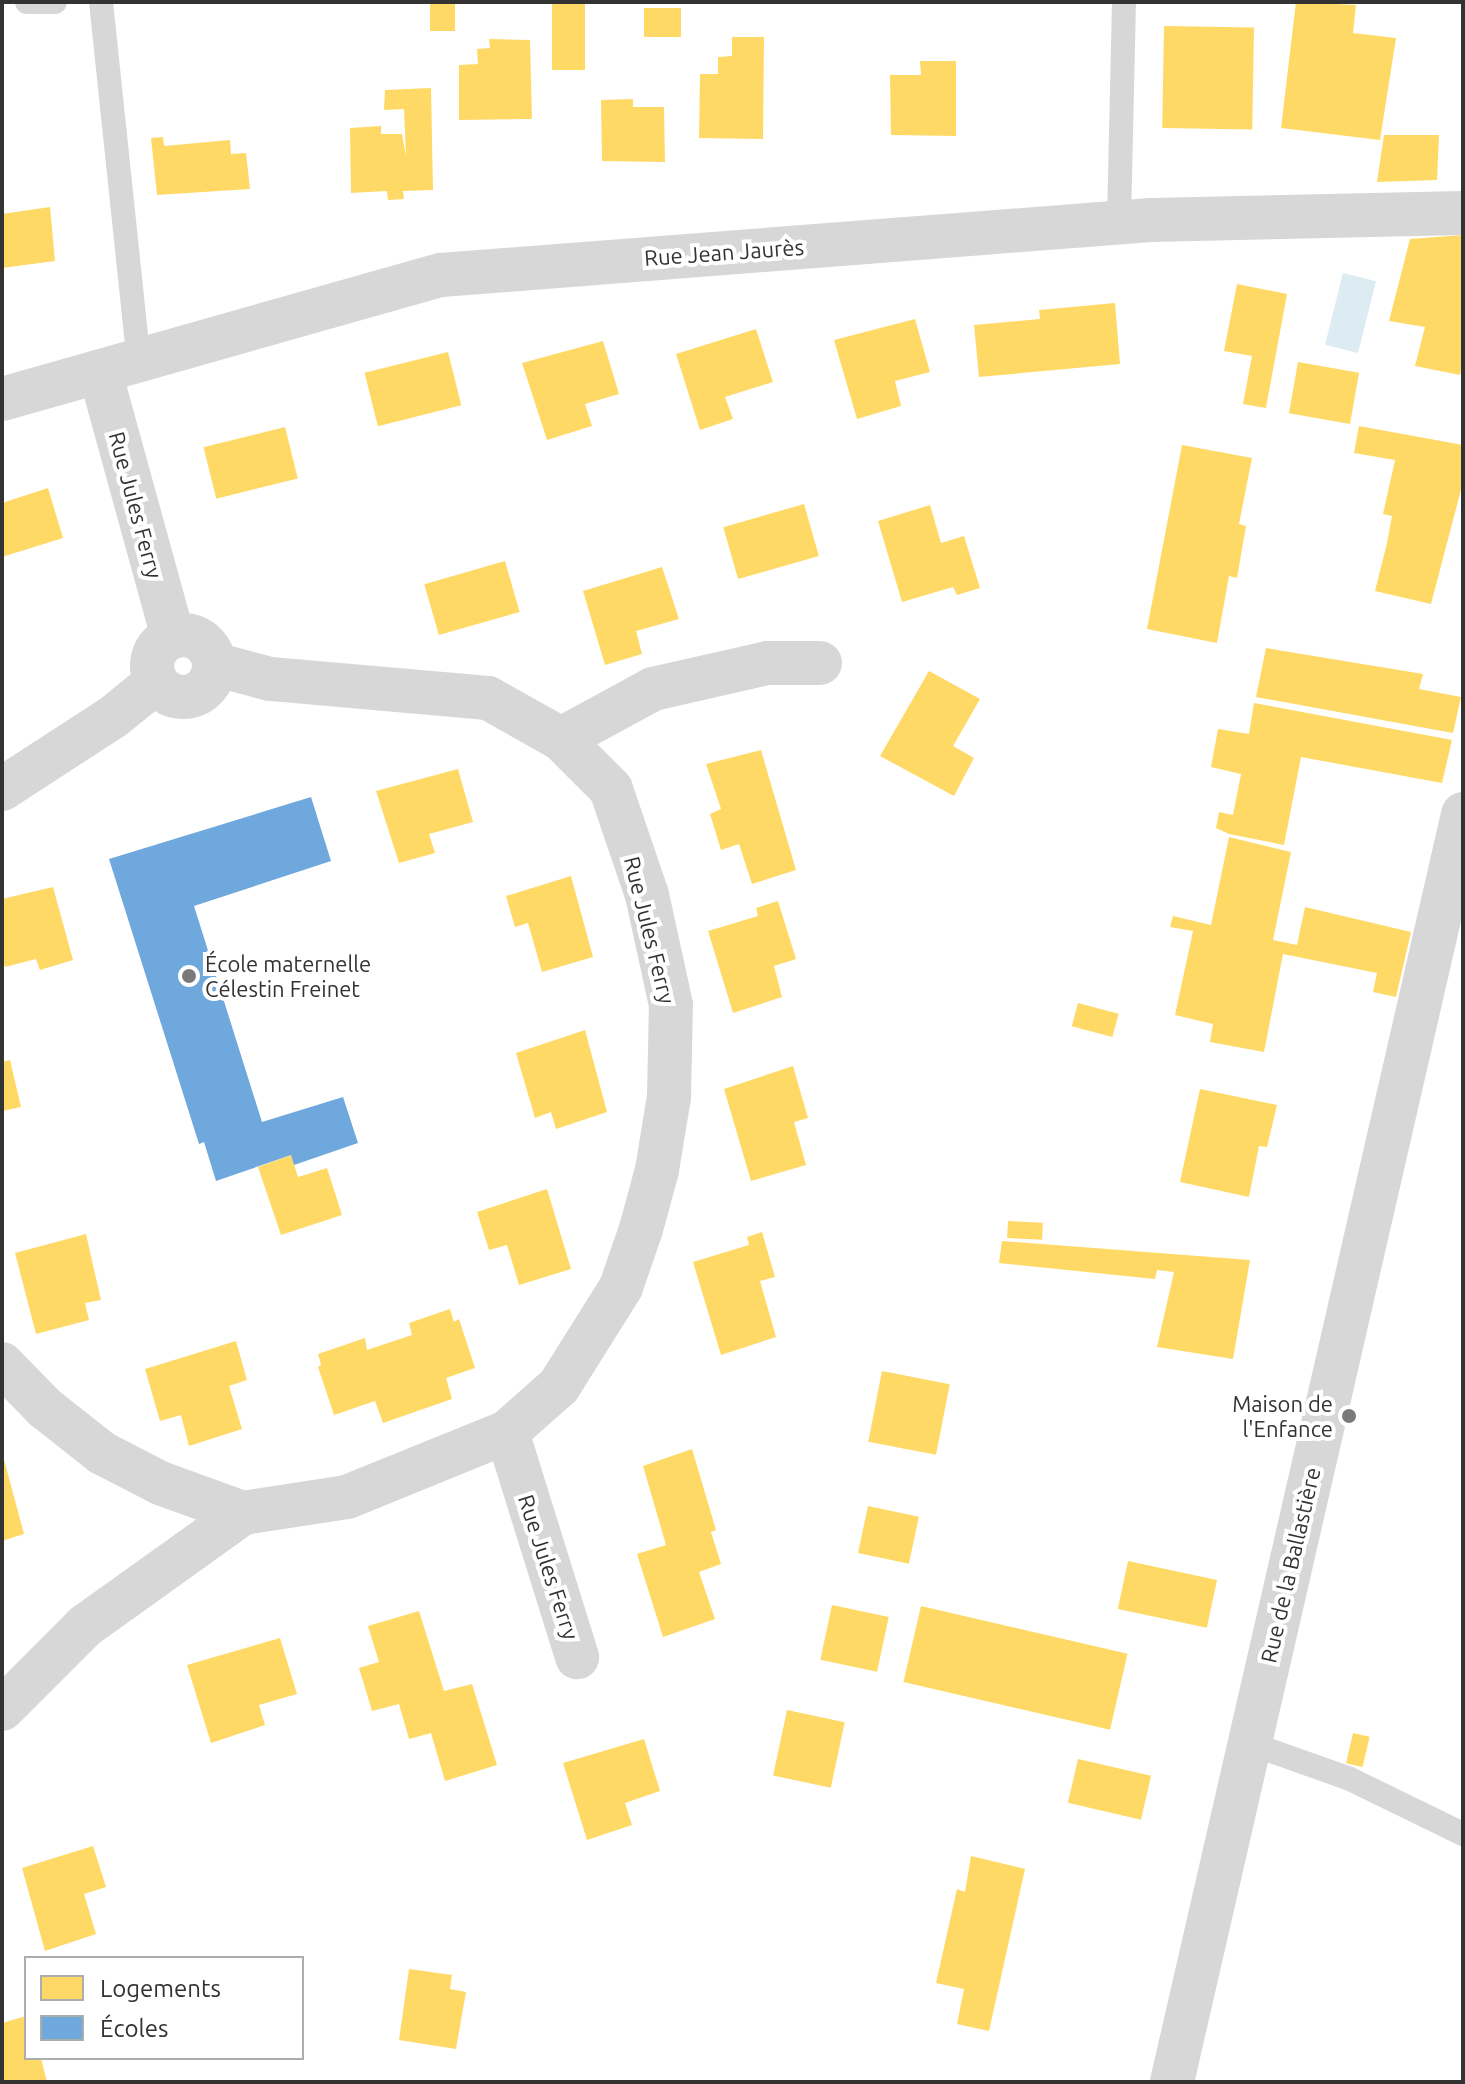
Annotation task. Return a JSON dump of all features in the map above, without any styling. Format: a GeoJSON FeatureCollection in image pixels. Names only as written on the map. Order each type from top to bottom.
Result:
{"type":"FeatureCollection","features":[{"type":"Feature","properties":{"kind":"street","name":"Rue Jean Jaurès"},"geometry":{"type":"LineString","coordinates":[[2,399],[441,275],[1119,222],[1463,213]]}},
{"type":"Feature","properties":{"kind":"street","name":"Rue Jules Ferry"},"geometry":{"type":"LineString","coordinates":[[120,367],[173,637]]}},
{"type":"Feature","properties":{"kind":"street"},"geometry":{"type":"LineString","coordinates":[[182,635],[200,640],[208,646],[214,664],[209,684],[193,696],[172,695],[156,682],[154,656],[158,647],[173,637],[182,635]]}},
{"type":"Feature","properties":{"kind":"street"},"geometry":{"type":"LineString","coordinates":[[561,739],[653,689],[767,663],[820,663]]}},
{"type":"Feature","properties":{"kind":"street","name":"Rue Jules Ferry"},"geometry":{"type":"LineString","coordinates":[[2,1364],[45,1408],[102,1453],[160,1483],[243,1513],[347,1497],[507,1432],[559,1386],[621,1287],[657,1170],[669,1097],[671,1005],[647,895],[611,789],[561,739],[488,698],[270,679],[214,664]]}},
{"type":"Feature","properties":{"kind":"street"},"geometry":{"type":"LineString","coordinates":[[2,789],[113,717],[156,682]]}},
{"type":"Feature","properties":{"kind":"street","name":"Rue de la Ballastière"},"geometry":{"type":"LineString","coordinates":[[1172,2082],[1249,1743],[1449,936],[1463,814]]}},
{"type":"Feature","properties":{"kind":"street","name":"Rue Jules Ferry"},"geometry":{"type":"LineString","coordinates":[[507,1432],[577,1657]]}},
{"type":"Feature","properties":{"kind":"street"},"geometry":{"type":"LineString","coordinates":[[2,1709],[85,1626],[243,1513]]}},
{"type":"Feature","properties":{"kind":"lane"},"geometry":{"type":"LineString","coordinates":[[27,2],[55,2]]}},
{"type":"Feature","properties":{"kind":"lane"},"geometry":{"type":"LineString","coordinates":[[101,2],[120,367]]}},
{"type":"Feature","properties":{"kind":"lane"},"geometry":{"type":"LineString","coordinates":[[1119,222],[1124,2]]}},
{"type":"Feature","properties":{"kind":"lane"},"geometry":{"type":"LineString","coordinates":[[1249,1743],[1350,1779],[1463,1834]]}},
{"type":"Feature","properties":{"kind":"shaded area"},"geometry":{"type":"Polygon","coordinates":[[[1343,273],[1376,281],[1358,353],[1325,345],[1343,273]]]}},
{"type":"Feature","properties":{"kind":"building: Logements"},"geometry":{"type":"Polygon","coordinates":[[[430,2],[455,2],[455,31],[430,31],[430,2]]]}},
{"type":"Feature","properties":{"kind":"building: Logements"},"geometry":{"type":"Polygon","coordinates":[[[552,2],[585,2],[585,70],[552,70],[552,2]]]}},
{"type":"Feature","properties":{"kind":"building: Logements"},"geometry":{"type":"Polygon","coordinates":[[[1296,2],[1356,5],[1353,33],[1396,38],[1380,140],[1281,128],[1296,2]]]}},
{"type":"Feature","properties":{"kind":"building: Logements"},"geometry":{"type":"Polygon","coordinates":[[[644,8],[681,8],[681,37],[644,37],[644,8]]]}},
{"type":"Feature","properties":{"kind":"building: Logements"},"geometry":{"type":"Polygon","coordinates":[[[1164,26],[1254,28],[1252,130],[1162,128],[1164,26]]]}},
{"type":"Feature","properties":{"kind":"building: Logements"},"geometry":{"type":"Polygon","coordinates":[[[732,37],[764,37],[763,139],[699,138],[700,74],[718,74],[718,57],[732,56],[732,37]]]}},
{"type":"Feature","properties":{"kind":"building: Logements"},"geometry":{"type":"Polygon","coordinates":[[[489,39],[530,40],[532,119],[459,120],[459,65],[478,64],[477,49],[490,48],[489,39]]]}},
{"type":"Feature","properties":{"kind":"building: Logements"},"geometry":{"type":"Polygon","coordinates":[[[920,61],[956,61],[956,136],[891,135],[890,75],[921,75],[920,61]]]}},
{"type":"Feature","properties":{"kind":"building: Logements"},"geometry":{"type":"Polygon","coordinates":[[[431,88],[433,190],[403,191],[404,199],[388,200],[387,191],[351,193],[350,128],[381,126],[381,134],[402,134],[406,156],[404,109],[384,110],[385,90],[431,88]]]}},
{"type":"Feature","properties":{"kind":"building: Logements"},"geometry":{"type":"Polygon","coordinates":[[[633,99],[633,107],[664,107],[665,162],[602,161],[601,100],[633,99]]]}},
{"type":"Feature","properties":{"kind":"building: Logements"},"geometry":{"type":"Polygon","coordinates":[[[1384,135],[1439,135],[1437,180],[1377,182],[1384,135]]]}},
{"type":"Feature","properties":{"kind":"building: Logements"},"geometry":{"type":"Polygon","coordinates":[[[163,137],[164,146],[230,140],[231,154],[246,153],[250,189],[157,195],[151,138],[163,137]]]}},
{"type":"Feature","properties":{"kind":"building: Logements"},"geometry":{"type":"Polygon","coordinates":[[[50,207],[55,261],[2,268],[2,214],[50,207]]]}},
{"type":"Feature","properties":{"kind":"building: Logements"},"geometry":{"type":"Polygon","coordinates":[[[1463,235],[1463,359],[1460,375],[1415,366],[1425,327],[1389,321],[1410,239],[1463,235]]]}},
{"type":"Feature","properties":{"kind":"building: Logements"},"geometry":{"type":"Polygon","coordinates":[[[1237,284],[1287,294],[1266,408],[1243,404],[1252,356],[1224,351],[1237,284]]]}},
{"type":"Feature","properties":{"kind":"building: Logements"},"geometry":{"type":"Polygon","coordinates":[[[1115,303],[1120,364],[979,377],[974,325],[1040,319],[1039,310],[1115,303]]]}},
{"type":"Feature","properties":{"kind":"building: Logements"},"geometry":{"type":"Polygon","coordinates":[[[915,319],[930,372],[895,381],[901,406],[857,419],[834,340],[915,319]]]}},
{"type":"Feature","properties":{"kind":"building: Logements"},"geometry":{"type":"Polygon","coordinates":[[[756,329],[773,382],[725,397],[733,419],[700,430],[676,354],[756,329]]]}},
{"type":"Feature","properties":{"kind":"building: Logements"},"geometry":{"type":"Polygon","coordinates":[[[603,341],[619,394],[585,404],[592,426],[547,440],[522,363],[603,341]]]}},
{"type":"Feature","properties":{"kind":"building: Logements"},"geometry":{"type":"Polygon","coordinates":[[[448,352],[461,405],[378,426],[365,373],[448,352]]]}},
{"type":"Feature","properties":{"kind":"building: Logements"},"geometry":{"type":"Polygon","coordinates":[[[1298,362],[1359,373],[1350,424],[1289,413],[1298,362]]]}},
{"type":"Feature","properties":{"kind":"building: Logements"},"geometry":{"type":"Polygon","coordinates":[[[1359,426],[1463,445],[1463,482],[1431,604],[1375,591],[1392,516],[1383,514],[1395,460],[1354,453],[1359,426]]]}},
{"type":"Feature","properties":{"kind":"building: Logements"},"geometry":{"type":"Polygon","coordinates":[[[285,427],[298,478],[216,499],[203,447],[285,427]]]}},
{"type":"Feature","properties":{"kind":"building: Logements"},"geometry":{"type":"Polygon","coordinates":[[[1182,445],[1252,458],[1239,524],[1246,526],[1237,578],[1229,576],[1217,643],[1147,629],[1182,445]]]}},
{"type":"Feature","properties":{"kind":"building: Logements"},"geometry":{"type":"Polygon","coordinates":[[[48,488],[63,538],[2,557],[2,503],[48,488]]]}},
{"type":"Feature","properties":{"kind":"building: Logements"},"geometry":{"type":"Polygon","coordinates":[[[804,504],[819,556],[738,579],[723,527],[804,504]]]}},
{"type":"Feature","properties":{"kind":"building: Logements"},"geometry":{"type":"Polygon","coordinates":[[[930,505],[941,543],[964,536],[980,588],[957,595],[953,587],[902,602],[878,521],[930,505]]]}},
{"type":"Feature","properties":{"kind":"building: Logements"},"geometry":{"type":"Polygon","coordinates":[[[505,561],[520,612],[439,635],[424,584],[505,561]]]}},
{"type":"Feature","properties":{"kind":"building: Logements"},"geometry":{"type":"Polygon","coordinates":[[[662,567],[679,619],[636,631],[642,654],[605,665],[583,591],[662,567]]]}},
{"type":"Feature","properties":{"kind":"building: Logements"},"geometry":{"type":"Polygon","coordinates":[[[1266,648],[1423,674],[1419,689],[1461,697],[1453,733],[1256,697],[1266,648]]]}},
{"type":"Feature","properties":{"kind":"building: Logements"},"geometry":{"type":"Polygon","coordinates":[[[929,671],[980,699],[953,746],[974,758],[954,796],[880,756],[929,671]]]}},
{"type":"Feature","properties":{"kind":"building: Logements"},"geometry":{"type":"Polygon","coordinates":[[[1254,703],[1452,740],[1442,783],[1301,757],[1284,845],[1229,834],[1216,828],[1219,812],[1233,815],[1241,774],[1211,767],[1218,729],[1249,734],[1254,703]]]}},
{"type":"Feature","properties":{"kind":"building: Logements"},"geometry":{"type":"Polygon","coordinates":[[[761,750],[796,870],[752,884],[739,844],[721,850],[710,814],[721,809],[706,764],[761,750]]]}},
{"type":"Feature","properties":{"kind":"building: Logements"},"geometry":{"type":"Polygon","coordinates":[[[458,769],[473,822],[429,834],[435,853],[399,863],[376,791],[458,769]]]}},
{"type":"Feature","properties":{"kind":"building: Logements"},"geometry":{"type":"Polygon","coordinates":[[[1229,837],[1291,852],[1273,940],[1297,945],[1305,907],[1411,932],[1396,997],[1373,992],[1377,973],[1283,954],[1264,1052],[1210,1042],[1213,1024],[1175,1015],[1193,931],[1170,927],[1173,916],[1211,925],[1229,837]]]}},
{"type":"Feature","properties":{"kind":"building: Logements"},"geometry":{"type":"Polygon","coordinates":[[[571,876],[593,957],[542,972],[528,923],[515,927],[506,896],[571,876]]]}},
{"type":"Feature","properties":{"kind":"building: Logements"},"geometry":{"type":"Polygon","coordinates":[[[53,887],[73,960],[40,970],[36,959],[5,967],[2,956],[2,899],[53,887]]]}},
{"type":"Feature","properties":{"kind":"building: Logements"},"geometry":{"type":"Polygon","coordinates":[[[778,901],[796,959],[774,966],[782,997],[733,1013],[708,931],[758,916],[756,908],[778,901]]]}},
{"type":"Feature","properties":{"kind":"building: Logements"},"geometry":{"type":"Polygon","coordinates":[[[1078,1003],[1119,1014],[1112,1037],[1072,1026],[1078,1003]]]}},
{"type":"Feature","properties":{"kind":"building: Logements"},"geometry":{"type":"Polygon","coordinates":[[[585,1030],[607,1112],[556,1129],[551,1112],[535,1118],[516,1053],[585,1030]]]}},
{"type":"Feature","properties":{"kind":"building: Logements"},"geometry":{"type":"Polygon","coordinates":[[[10,1060],[21,1107],[2,1111],[2,1062],[10,1060]]]}},
{"type":"Feature","properties":{"kind":"building: Logements"},"geometry":{"type":"Polygon","coordinates":[[[793,1066],[808,1118],[794,1122],[806,1165],[751,1181],[724,1089],[793,1066]]]}},
{"type":"Feature","properties":{"kind":"building: Logements"},"geometry":{"type":"Polygon","coordinates":[[[1200,1089],[1277,1105],[1267,1147],[1259,1146],[1249,1197],[1180,1182],[1200,1089]]]}},
{"type":"Feature","properties":{"kind":"building: Logements"},"geometry":{"type":"Polygon","coordinates":[[[291,1155],[298,1177],[327,1168],[342,1215],[281,1235],[258,1167],[291,1155]]]}},
{"type":"Feature","properties":{"kind":"building: Logements"},"geometry":{"type":"Polygon","coordinates":[[[547,1189],[571,1269],[519,1285],[507,1245],[489,1250],[477,1212],[547,1189]]]}},
{"type":"Feature","properties":{"kind":"building: Logements"},"geometry":{"type":"Polygon","coordinates":[[[1008,1221],[1043,1223],[1042,1240],[1007,1238],[1008,1221]]]}},
{"type":"Feature","properties":{"kind":"building: Logements"},"geometry":{"type":"Polygon","coordinates":[[[762,1232],[775,1277],[760,1281],[776,1337],[721,1355],[693,1262],[749,1245],[747,1237],[762,1232]]]}},
{"type":"Feature","properties":{"kind":"building: Logements"},"geometry":{"type":"Polygon","coordinates":[[[86,1234],[101,1300],[85,1303],[89,1320],[36,1334],[15,1253],[86,1234]]]}},
{"type":"Feature","properties":{"kind":"building: Logements"},"geometry":{"type":"Polygon","coordinates":[[[1002,1241],[1250,1260],[1233,1359],[1157,1347],[1174,1272],[1157,1270],[1155,1279],[999,1263],[1002,1241]]]}},
{"type":"Feature","properties":{"kind":"building: Logements"},"geometry":{"type":"Polygon","coordinates":[[[450,1309],[454,1322],[459,1319],[475,1368],[446,1378],[452,1399],[383,1423],[375,1401],[334,1415],[318,1367],[321,1365],[318,1354],[365,1338],[367,1350],[412,1335],[409,1323],[450,1309]]]}},
{"type":"Feature","properties":{"kind":"building: Logements"},"geometry":{"type":"Polygon","coordinates":[[[236,1341],[247,1380],[229,1386],[242,1429],[189,1446],[181,1415],[160,1421],[145,1369],[236,1341]]]}},
{"type":"Feature","properties":{"kind":"building: Logements"},"geometry":{"type":"Polygon","coordinates":[[[882,1371],[950,1384],[936,1455],[868,1442],[882,1371]]]}},
{"type":"Feature","properties":{"kind":"building: Logements"},"geometry":{"type":"Polygon","coordinates":[[[692,1449],[716,1530],[711,1532],[721,1564],[699,1572],[715,1619],[663,1637],[637,1554],[666,1545],[643,1466],[692,1449]]]}},
{"type":"Feature","properties":{"kind":"building: Logements"},"geometry":{"type":"Polygon","coordinates":[[[2,1452],[24,1534],[2,1541],[2,1452]]]}},
{"type":"Feature","properties":{"kind":"building: Logements"},"geometry":{"type":"Polygon","coordinates":[[[868,1506],[919,1517],[909,1564],[858,1553],[868,1506]]]}},
{"type":"Feature","properties":{"kind":"building: Logements"},"geometry":{"type":"Polygon","coordinates":[[[1128,1561],[1217,1580],[1207,1628],[1118,1609],[1128,1561]]]}},
{"type":"Feature","properties":{"kind":"building: Logements"},"geometry":{"type":"Polygon","coordinates":[[[832,1605],[889,1617],[877,1672],[820,1660],[832,1605]]]}},
{"type":"Feature","properties":{"kind":"building: Logements"},"geometry":{"type":"Polygon","coordinates":[[[921,1606],[1128,1654],[1110,1730],[903,1682],[921,1606]]]}},
{"type":"Feature","properties":{"kind":"building: Logements"},"geometry":{"type":"Polygon","coordinates":[[[419,1611],[444,1691],[472,1684],[497,1765],[445,1781],[431,1733],[409,1739],[399,1704],[372,1711],[359,1668],[379,1662],[368,1626],[419,1611]]]}},
{"type":"Feature","properties":{"kind":"building: Logements"},"geometry":{"type":"Polygon","coordinates":[[[280,1638],[297,1694],[259,1705],[265,1725],[211,1743],[187,1665],[280,1638]]]}},
{"type":"Feature","properties":{"kind":"building: Logements"},"geometry":{"type":"Polygon","coordinates":[[[787,1710],[845,1722],[831,1788],[773,1776],[787,1710]]]}},
{"type":"Feature","properties":{"kind":"building: Logements"},"geometry":{"type":"Polygon","coordinates":[[[1353,1733],[1370,1737],[1363,1767],[1346,1763],[1353,1733]]]}},
{"type":"Feature","properties":{"kind":"building: Logements"},"geometry":{"type":"Polygon","coordinates":[[[644,1739],[660,1791],[625,1803],[632,1825],[587,1840],[563,1763],[644,1739]]]}},
{"type":"Feature","properties":{"kind":"building: Logements"},"geometry":{"type":"Polygon","coordinates":[[[1078,1759],[1151,1776],[1141,1820],[1068,1803],[1078,1759]]]}},
{"type":"Feature","properties":{"kind":"building: Logements"},"geometry":{"type":"Polygon","coordinates":[[[93,1846],[106,1887],[84,1894],[96,1934],[45,1951],[22,1868],[93,1846]]]}},
{"type":"Feature","properties":{"kind":"building: Logements"},"geometry":{"type":"Polygon","coordinates":[[[971,1856],[1025,1869],[989,2031],[957,2024],[964,1989],[936,1983],[957,1889],[965,1892],[971,1856]]]}},
{"type":"Feature","properties":{"kind":"building: Logements"},"geometry":{"type":"Polygon","coordinates":[[[409,1969],[452,1975],[450,1989],[466,1992],[456,2049],[399,2040],[409,1969]]]}},
{"type":"Feature","properties":{"kind":"building: Logements"},"geometry":{"type":"Polygon","coordinates":[[[24,2017],[24,2060],[42,2060],[47,2082],[2,2082],[2,2023],[24,2017]]]}},
{"type":"Feature","properties":{"kind":"building: Écoles"},"geometry":{"type":"Polygon","coordinates":[[[311,797],[331,861],[194,906],[262,1122],[343,1097],[358,1143],[294,1165],[291,1155],[216,1181],[204,1142],[199,1144],[109,859],[311,797]]]}},
{"type":"Feature","properties":{"kind":"place","name":"École maternelle Célestin Freinet"},"geometry":{"type":"Point","coordinates":[189,976]}},
{"type":"Feature","properties":{"kind":"place","name":"Maison de l'Enfance"},"geometry":{"type":"Point","coordinates":[1349,1416]}}]}
